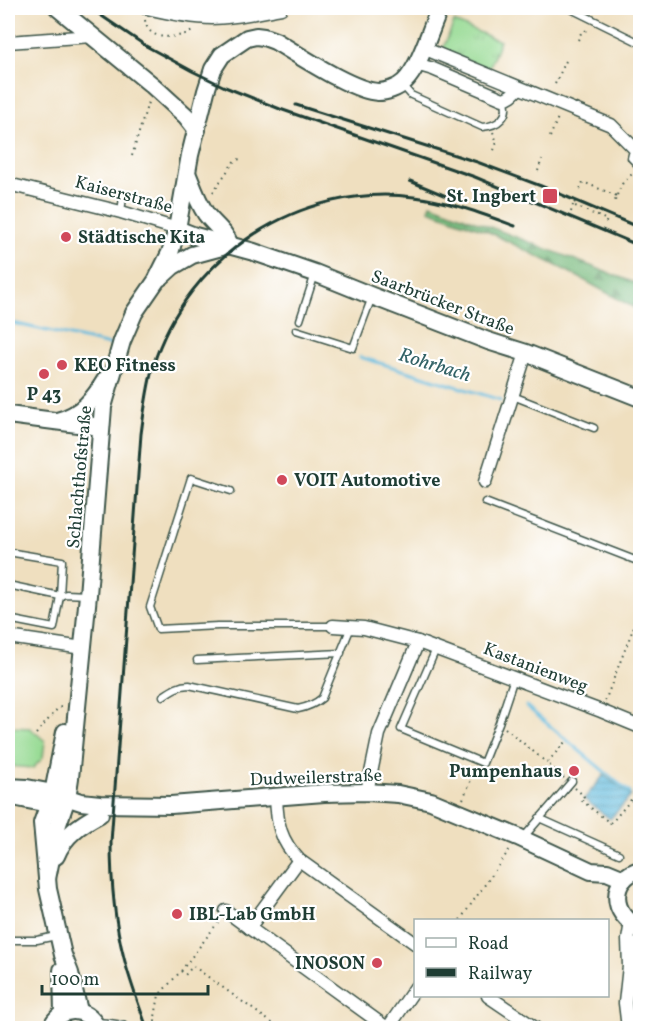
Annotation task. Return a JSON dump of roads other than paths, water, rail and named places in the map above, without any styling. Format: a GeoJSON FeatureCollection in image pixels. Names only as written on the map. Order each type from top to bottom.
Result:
{"type":"FeatureCollection","features":[{"type":"Feature","properties":{"kind":"main road"},"geometry":{"type":"LineString","coordinates":[[58,8],[152,85],[186,116],[196,130]]}},
{"type":"Feature","properties":{"kind":"main road"},"geometry":{"type":"LineString","coordinates":[[402,84],[416,64],[440,8]]}},
{"type":"Feature","properties":{"kind":"main road","name":"Schlachthofstraße"},"geometry":{"type":"LineString","coordinates":[[58,800],[70,778],[103,407],[122,341],[134,313],[156,281],[170,253],[177,229],[190,155],[213,69],[222,55],[247,38],[256,36],[275,40],[340,78],[371,91],[381,92],[402,84]]}},
{"type":"Feature","properties":{"kind":"main road"},"geometry":{"type":"LineString","coordinates":[[156,281],[187,257],[230,245],[224,232],[205,213],[188,173]]}},
{"type":"Feature","properties":{"kind":"main road","name":"Kaiserstraße"},"geometry":{"type":"LineString","coordinates":[[177,229],[230,245]]}},
{"type":"Feature","properties":{"kind":"main road","name":"Saarbrücker Straße"},"geometry":{"type":"LineString","coordinates":[[230,245],[315,273],[640,398]]}},
{"type":"Feature","properties":{"kind":"main road"},"geometry":{"type":"LineString","coordinates":[[57,422],[69,418],[88,404],[116,363]]}},
{"type":"Feature","properties":{"kind":"main road"},"geometry":{"type":"LineString","coordinates":[[8,415],[100,427]]}},
{"type":"Feature","properties":{"kind":"main road","name":"Schlachthofstraße"},"geometry":{"type":"LineString","coordinates":[[58,800],[70,709],[80,671]]}},
{"type":"Feature","properties":{"kind":"main road"},"geometry":{"type":"LineString","coordinates":[[47,879],[60,846],[77,827],[100,809],[81,793],[70,778]]}},
{"type":"Feature","properties":{"kind":"main road"},"geometry":{"type":"LineString","coordinates":[[8,787],[27,788],[58,800]]}},
{"type":"Feature","properties":{"kind":"main road","name":"Dudweilerstraße"},"geometry":{"type":"LineString","coordinates":[[58,800],[81,802],[100,809],[324,793],[399,794],[432,801],[591,871],[607,872],[621,886]]}},
{"type":"Feature","properties":{"kind":"main road"},"geometry":{"type":"LineString","coordinates":[[8,795],[26,801],[58,800]]}},
{"type":"Feature","properties":{"kind":"main road"},"geometry":{"type":"LineString","coordinates":[[58,800],[42,823],[51,901],[63,955],[70,973],[71,1012]]}},
{"type":"Feature","properties":{"kind":"main road"},"geometry":{"type":"LineString","coordinates":[[636,924],[621,913],[618,906],[621,886],[630,874],[640,870]]}},
{"type":"Feature","properties":{"kind":"main road"},"geometry":{"type":"LineString","coordinates":[[51,1029],[57,1017],[71,1012],[86,1014],[96,1027]]}},
{"type":"Feature","properties":{"kind":"street"},"geometry":{"type":"LineString","coordinates":[[146,11],[214,18],[281,8]]}},
{"type":"Feature","properties":{"kind":"street"},"geometry":{"type":"LineString","coordinates":[[8,42],[92,36]]}},
{"type":"Feature","properties":{"kind":"street"},"geometry":{"type":"LineString","coordinates":[[423,48],[611,125],[638,151]]}},
{"type":"Feature","properties":{"kind":"street"},"geometry":{"type":"LineString","coordinates":[[416,64],[503,99],[513,95],[519,87]]}},
{"type":"Feature","properties":{"kind":"street","name":"Kaiserstraße"},"geometry":{"type":"LineString","coordinates":[[8,184],[121,212],[177,229]]}},
{"type":"Feature","properties":{"kind":"street"},"geometry":{"type":"LineString","coordinates":[[485,482],[526,353]]}},
{"type":"Feature","properties":{"kind":"street","name":"Kastanienweg"},"geometry":{"type":"LineString","coordinates":[[333,626],[364,628],[418,642],[640,727]]}},
{"type":"Feature","properties":{"kind":"street"},"geometry":{"type":"LineString","coordinates":[[8,638],[82,648]]}},
{"type":"Feature","properties":{"kind":"street"},"geometry":{"type":"LineString","coordinates":[[367,792],[379,734],[418,642]]}},
{"type":"Feature","properties":{"kind":"street"},"geometry":{"type":"LineString","coordinates":[[276,797],[276,818],[279,831],[299,860],[414,943]]}},
{"type":"Feature","properties":{"kind":"street"},"geometry":{"type":"LineString","coordinates":[[249,928],[299,860]]}},
{"type":"Feature","properties":{"kind":"street"},"geometry":{"type":"LineString","coordinates":[[226,911],[388,1029],[414,990]]}},
{"type":"Feature","properties":{"kind":"street"},"geometry":{"type":"LineString","coordinates":[[628,1029],[625,1003],[629,966],[628,940],[636,924]]}},
{"type":"Feature","properties":{"kind":"street"},"geometry":{"type":"LineString","coordinates":[[629,966],[640,940]]}},
{"type":"Feature","properties":{"kind":"street"},"geometry":{"type":"LineString","coordinates":[[489,997],[535,1029]]}},
{"type":"Feature","properties":{"kind":"street"},"geometry":{"type":"LineString","coordinates":[[96,1027],[109,1026],[122,1029]]}},
{"type":"Feature","properties":{"kind":"lane"},"geometry":{"type":"LineString","coordinates":[[569,8],[640,43]]}},
{"type":"Feature","properties":{"kind":"lane"},"geometry":{"type":"LineString","coordinates":[[402,84],[411,95],[482,127],[490,126],[503,119],[506,105],[503,99]]}},
{"type":"Feature","properties":{"kind":"lane"},"geometry":{"type":"LineString","coordinates":[[638,151],[632,154],[631,158],[637,164],[640,163]]}},
{"type":"Feature","properties":{"kind":"lane"},"geometry":{"type":"LineString","coordinates":[[121,212],[123,198]]}},
{"type":"Feature","properties":{"kind":"lane"},"geometry":{"type":"LineString","coordinates":[[300,320],[315,273]]}},
{"type":"Feature","properties":{"kind":"lane"},"geometry":{"type":"LineString","coordinates":[[296,330],[353,348],[372,296]]}},
{"type":"Feature","properties":{"kind":"lane"},"geometry":{"type":"LineString","coordinates":[[513,396],[594,428]]}},
{"type":"Feature","properties":{"kind":"lane"},"geometry":{"type":"LineString","coordinates":[[231,491],[191,478],[150,607],[158,629],[218,626],[333,626]]}},
{"type":"Feature","properties":{"kind":"lane"},"geometry":{"type":"LineString","coordinates":[[484,502],[640,562]]}},
{"type":"Feature","properties":{"kind":"lane"},"geometry":{"type":"LineString","coordinates":[[8,552],[62,561],[60,596],[54,628],[8,619]]}},
{"type":"Feature","properties":{"kind":"lane"},"geometry":{"type":"LineString","coordinates":[[8,585],[60,596],[88,595]]}},
{"type":"Feature","properties":{"kind":"lane"},"geometry":{"type":"LineString","coordinates":[[163,696],[174,688],[189,685],[298,709],[307,708],[322,698],[351,627]]}},
{"type":"Feature","properties":{"kind":"lane"},"geometry":{"type":"LineString","coordinates":[[436,649],[402,729],[483,763],[514,678]]}},
{"type":"Feature","properties":{"kind":"lane"},"geometry":{"type":"LineString","coordinates":[[197,660],[341,653]]}},
{"type":"Feature","properties":{"kind":"lane"},"geometry":{"type":"LineString","coordinates":[[520,838],[571,782]]}},
{"type":"Feature","properties":{"kind":"lane"},"geometry":{"type":"LineString","coordinates":[[539,818],[619,854]]}},
{"type":"Feature","properties":{"kind":"lane"},"geometry":{"type":"LineString","coordinates":[[8,940],[38,940],[60,936]]}},
{"type":"Feature","properties":{"kind":"water"},"geometry":{"type":"Polygon","coordinates":[[[604,775],[631,796],[610,819],[584,799],[604,775]]]}},
{"type":"Feature","properties":{"kind":"waterway","name":"Rohrbach"},"geometry":{"type":"LineString","coordinates":[[8,322],[114,346]]}},
{"type":"Feature","properties":{"kind":"waterway","name":"Rohrbach"},"geometry":{"type":"LineString","coordinates":[[360,357],[501,400]]}},
{"type":"Feature","properties":{"kind":"waterway"},"geometry":{"type":"LineString","coordinates":[[526,706],[630,793]]}},
{"type":"Feature","properties":{"kind":"railway"},"geometry":{"type":"LineString","coordinates":[[90,8],[146,46],[225,87],[280,109],[475,177],[640,246]]}},
{"type":"Feature","properties":{"kind":"railway"},"geometry":{"type":"LineString","coordinates":[[296,105],[477,162],[640,228]]}},
{"type":"Feature","properties":{"kind":"railway"},"geometry":{"type":"LineString","coordinates":[[410,181],[446,196]]}},
{"type":"Feature","properties":{"kind":"railway"},"geometry":{"type":"LineString","coordinates":[[147,1028],[129,976],[115,915],[111,842],[141,434],[153,366],[169,327],[192,291],[220,260],[254,235],[290,215],[330,202],[371,195],[414,197],[453,205],[515,226]]}},
{"type":"Feature","properties":{"kind":"place","name":"St. Ingbert"},"geometry":{"type":"Point","coordinates":[550,196]}},
{"type":"Feature","properties":{"kind":"place","name":"Städtische Kita"},"geometry":{"type":"Point","coordinates":[66,237]}},
{"type":"Feature","properties":{"kind":"place","name":"KEO Fitness"},"geometry":{"type":"Point","coordinates":[62,365]}},
{"type":"Feature","properties":{"kind":"place","name":"P 43"},"geometry":{"type":"Point","coordinates":[44,374]}},
{"type":"Feature","properties":{"kind":"place","name":"VOIT Automotive"},"geometry":{"type":"Point","coordinates":[282,480]}},
{"type":"Feature","properties":{"kind":"place","name":"Pumpenhaus"},"geometry":{"type":"Point","coordinates":[574,771]}},
{"type":"Feature","properties":{"kind":"place","name":"IBL-Lab GmbH"},"geometry":{"type":"Point","coordinates":[177,914]}},
{"type":"Feature","properties":{"kind":"place","name":"INOSON"},"geometry":{"type":"Point","coordinates":[377,963]}}]}
